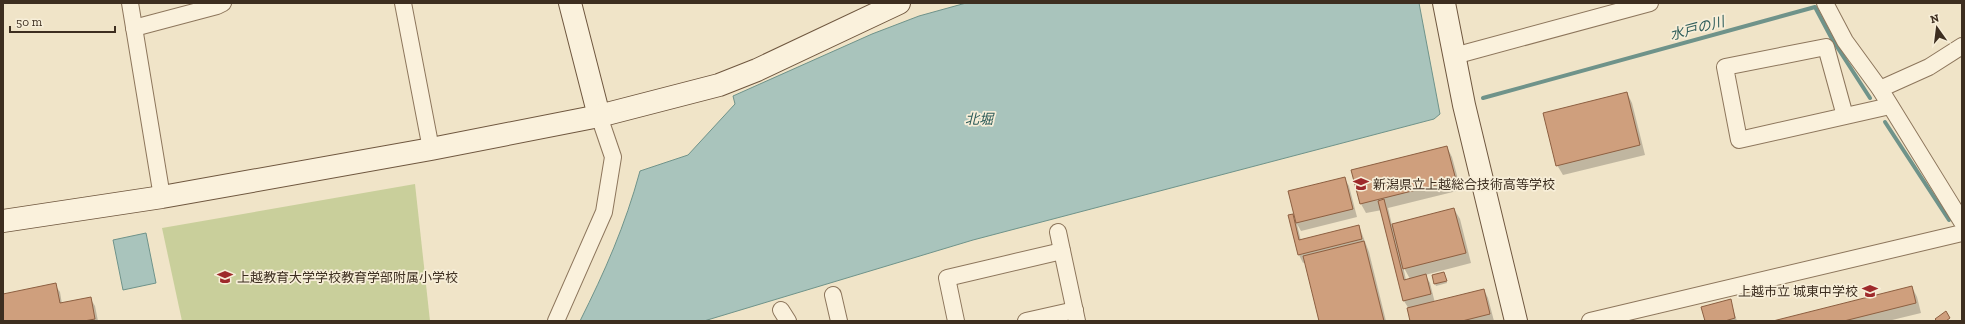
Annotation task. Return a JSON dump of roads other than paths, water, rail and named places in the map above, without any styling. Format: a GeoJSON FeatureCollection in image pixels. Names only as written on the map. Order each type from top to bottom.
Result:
{"type":"FeatureCollection","features":[{"type":"Feature","properties":{"kind":"street"},"geometry":{"type":"LineString","coordinates":[[130,3],[162,197]]}},
{"type":"Feature","properties":{"kind":"street"},"geometry":{"type":"LineString","coordinates":[[134,28],[217,6],[223,3]]}},
{"type":"Feature","properties":{"kind":"street"},"geometry":{"type":"LineString","coordinates":[[403,3],[431,149]]}},
{"type":"Feature","properties":{"kind":"street"},"geometry":{"type":"LineString","coordinates":[[556,321],[604,212],[613,158],[599,116],[570,3]]}},
{"type":"Feature","properties":{"kind":"street"},"geometry":{"type":"LineString","coordinates":[[3,221],[162,197],[431,149],[599,116],[719,85],[757,70],[899,3]]}},
{"type":"Feature","properties":{"kind":"street"},"geometry":{"type":"LineString","coordinates":[[1444,3],[1466,112],[1516,321]]}},
{"type":"Feature","properties":{"kind":"street"},"geometry":{"type":"LineString","coordinates":[[1454,56],[1650,3]]}},
{"type":"Feature","properties":{"kind":"street"},"geometry":{"type":"LineString","coordinates":[[1825,3],[1845,41],[1880,89],[1962,222]]}},
{"type":"Feature","properties":{"kind":"street"},"geometry":{"type":"LineString","coordinates":[[1880,89],[1929,67],[1962,46]]}},
{"type":"Feature","properties":{"kind":"street"},"geometry":{"type":"LineString","coordinates":[[1845,116],[1826,47],[1725,67],[1739,140],[1890,106]]}},
{"type":"Feature","properties":{"kind":"street"},"geometry":{"type":"LineString","coordinates":[[1026,321],[1076,315],[1058,232]]}},
{"type":"Feature","properties":{"kind":"street"},"geometry":{"type":"LineString","coordinates":[[1590,321],[1962,233]]}},
{"type":"Feature","properties":{"kind":"street"},"geometry":{"type":"LineString","coordinates":[[956,321],[946,278],[1062,251]]}},
{"type":"Feature","properties":{"kind":"street"},"geometry":{"type":"LineString","coordinates":[[834,295],[839,321]]}},
{"type":"Feature","properties":{"kind":"water","name":"北堀"},"geometry":{"type":"Polygon","coordinates":[[[966,3],[1419,3],[1440,114],[1434,119],[973,240],[704,321],[580,321],[614,248],[628,211],[640,171],[688,155],[735,104],[733,96],[872,34],[919,16],[966,3]]]}},
{"type":"Feature","properties":{"kind":"water"},"geometry":{"type":"Polygon","coordinates":[[[146,233],[156,283],[123,290],[113,240],[146,233]]]}},
{"type":"Feature","properties":{"kind":"waterway","name":"水戸の川"},"geometry":{"type":"LineString","coordinates":[[1483,98],[1815,7],[1832,39],[1870,98]]}},
{"type":"Feature","properties":{"kind":"waterway","name":"水戸の川"},"geometry":{"type":"LineString","coordinates":[[1885,122],[1949,220]]}},
{"type":"Feature","properties":{"kind":"place","name":"新潟県立上越総合技術高等学校"},"geometry":{"type":"Point","coordinates":[1361,184]}},
{"type":"Feature","properties":{"kind":"place","name":"上越教育大学学校教育学部附属小学校"},"geometry":{"type":"Point","coordinates":[225,277]}},
{"type":"Feature","properties":{"kind":"place","name":"上越市立 城東中学校"},"geometry":{"type":"Point","coordinates":[1870,291]}}]}
